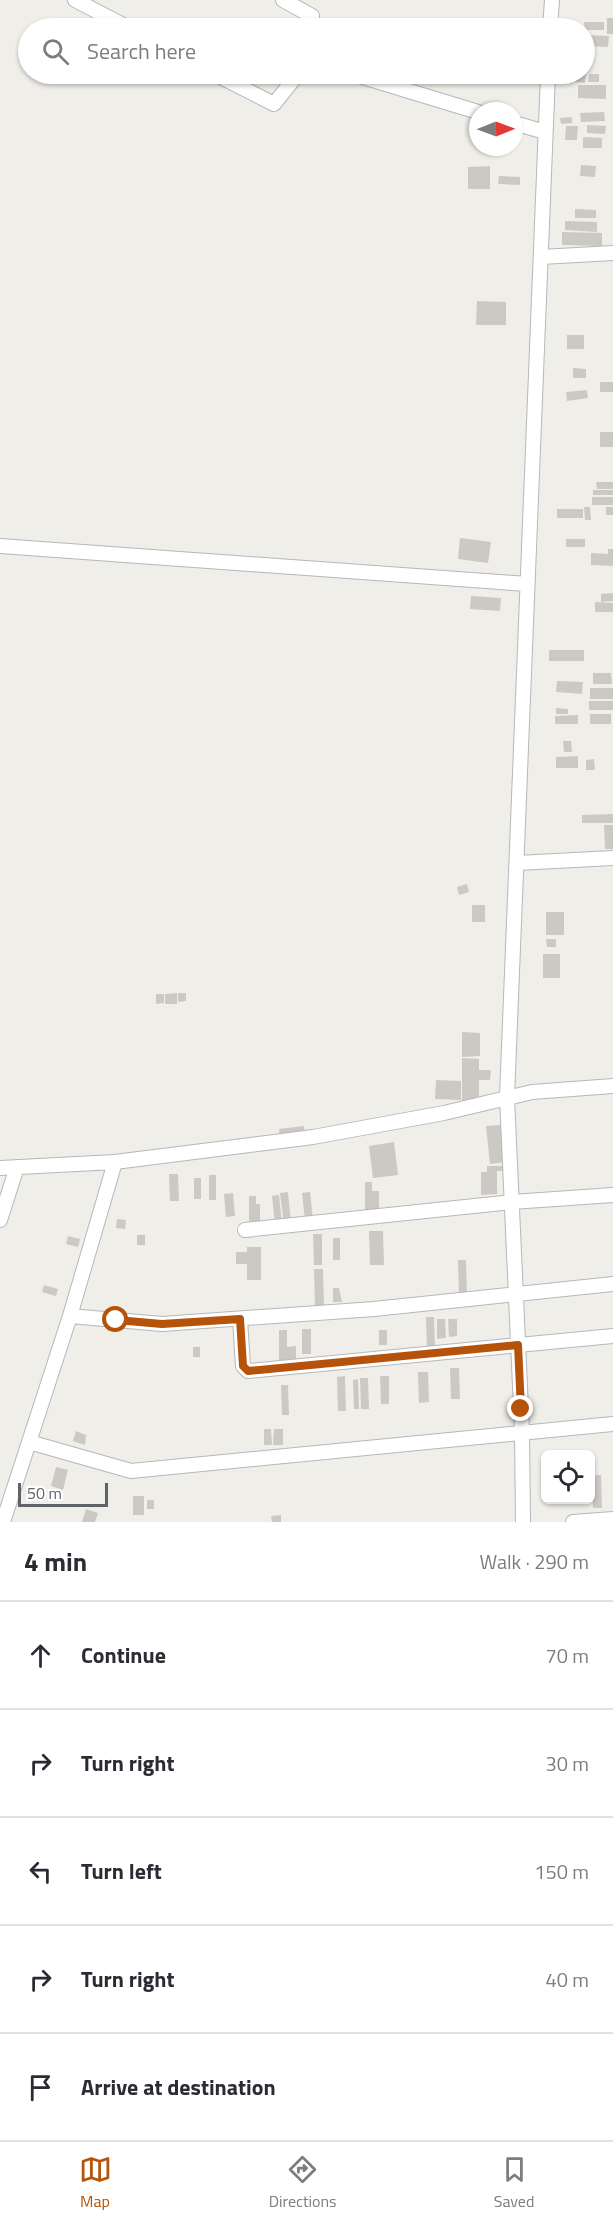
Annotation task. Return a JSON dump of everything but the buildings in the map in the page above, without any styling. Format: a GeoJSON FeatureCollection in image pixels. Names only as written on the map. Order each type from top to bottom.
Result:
{"type":"FeatureCollection","features":[{"type":"Feature","properties":{"kind":"street"},"geometry":{"type":"LineString","coordinates":[[75,0],[110,18]]}},
{"type":"Feature","properties":{"kind":"street"},"geometry":{"type":"LineString","coordinates":[[283,0],[312,18]]}},
{"type":"Feature","properties":{"kind":"street"},"geometry":{"type":"LineString","coordinates":[[551,18],[552,0]]}},
{"type":"Feature","properties":{"kind":"street"},"geometry":{"type":"LineString","coordinates":[[235,84],[274,104],[290,84]]}},
{"type":"Feature","properties":{"kind":"street"},"geometry":{"type":"LineString","coordinates":[[386,84],[469,109]]}},
{"type":"Feature","properties":{"kind":"street"},"geometry":{"type":"LineString","coordinates":[[523,1522],[522,1431],[507,1097],[547,84]]}},
{"type":"Feature","properties":{"kind":"street"},"geometry":{"type":"LineString","coordinates":[[523,126],[545,132]]}},
{"type":"Feature","properties":{"kind":"street"},"geometry":{"type":"LineString","coordinates":[[541,257],[613,253]]}},
{"type":"Feature","properties":{"kind":"street"},"geometry":{"type":"LineString","coordinates":[[0,546],[527,584]]}},
{"type":"Feature","properties":{"kind":"street"},"geometry":{"type":"LineString","coordinates":[[517,863],[613,858]]}},
{"type":"Feature","properties":{"kind":"street"},"geometry":{"type":"LineString","coordinates":[[0,1168],[115,1162],[313,1137],[444,1113],[532,1092],[613,1086]]}},
{"type":"Feature","properties":{"kind":"street"},"geometry":{"type":"LineString","coordinates":[[3,1522],[70,1316],[115,1162]]}},
{"type":"Feature","properties":{"kind":"street"},"geometry":{"type":"LineString","coordinates":[[0,1220],[17,1167]]}},
{"type":"Feature","properties":{"kind":"street"},"geometry":{"type":"LineString","coordinates":[[245,1230],[512,1202],[613,1195]]}},
{"type":"Feature","properties":{"kind":"street"},"geometry":{"type":"LineString","coordinates":[[70,1316],[162,1324],[374,1309],[516,1292],[613,1284]]}},
{"type":"Feature","properties":{"kind":"street"},"geometry":{"type":"LineString","coordinates":[[240,1319],[243,1366],[248,1371],[613,1336]]}},
{"type":"Feature","properties":{"kind":"street"},"geometry":{"type":"LineString","coordinates":[[29,1442],[131,1471],[522,1431],[613,1424]]}},
{"type":"Feature","properties":{"kind":"street"},"geometry":{"type":"LineString","coordinates":[[573,1522],[613,1519]]}},
{"type":"Feature","properties":{"kind":"route"},"geometry":{"type":"LineString","coordinates":[[116,1320],[162,1324],[240,1319],[243,1366],[248,1371],[518,1345],[521,1409]]}}]}
